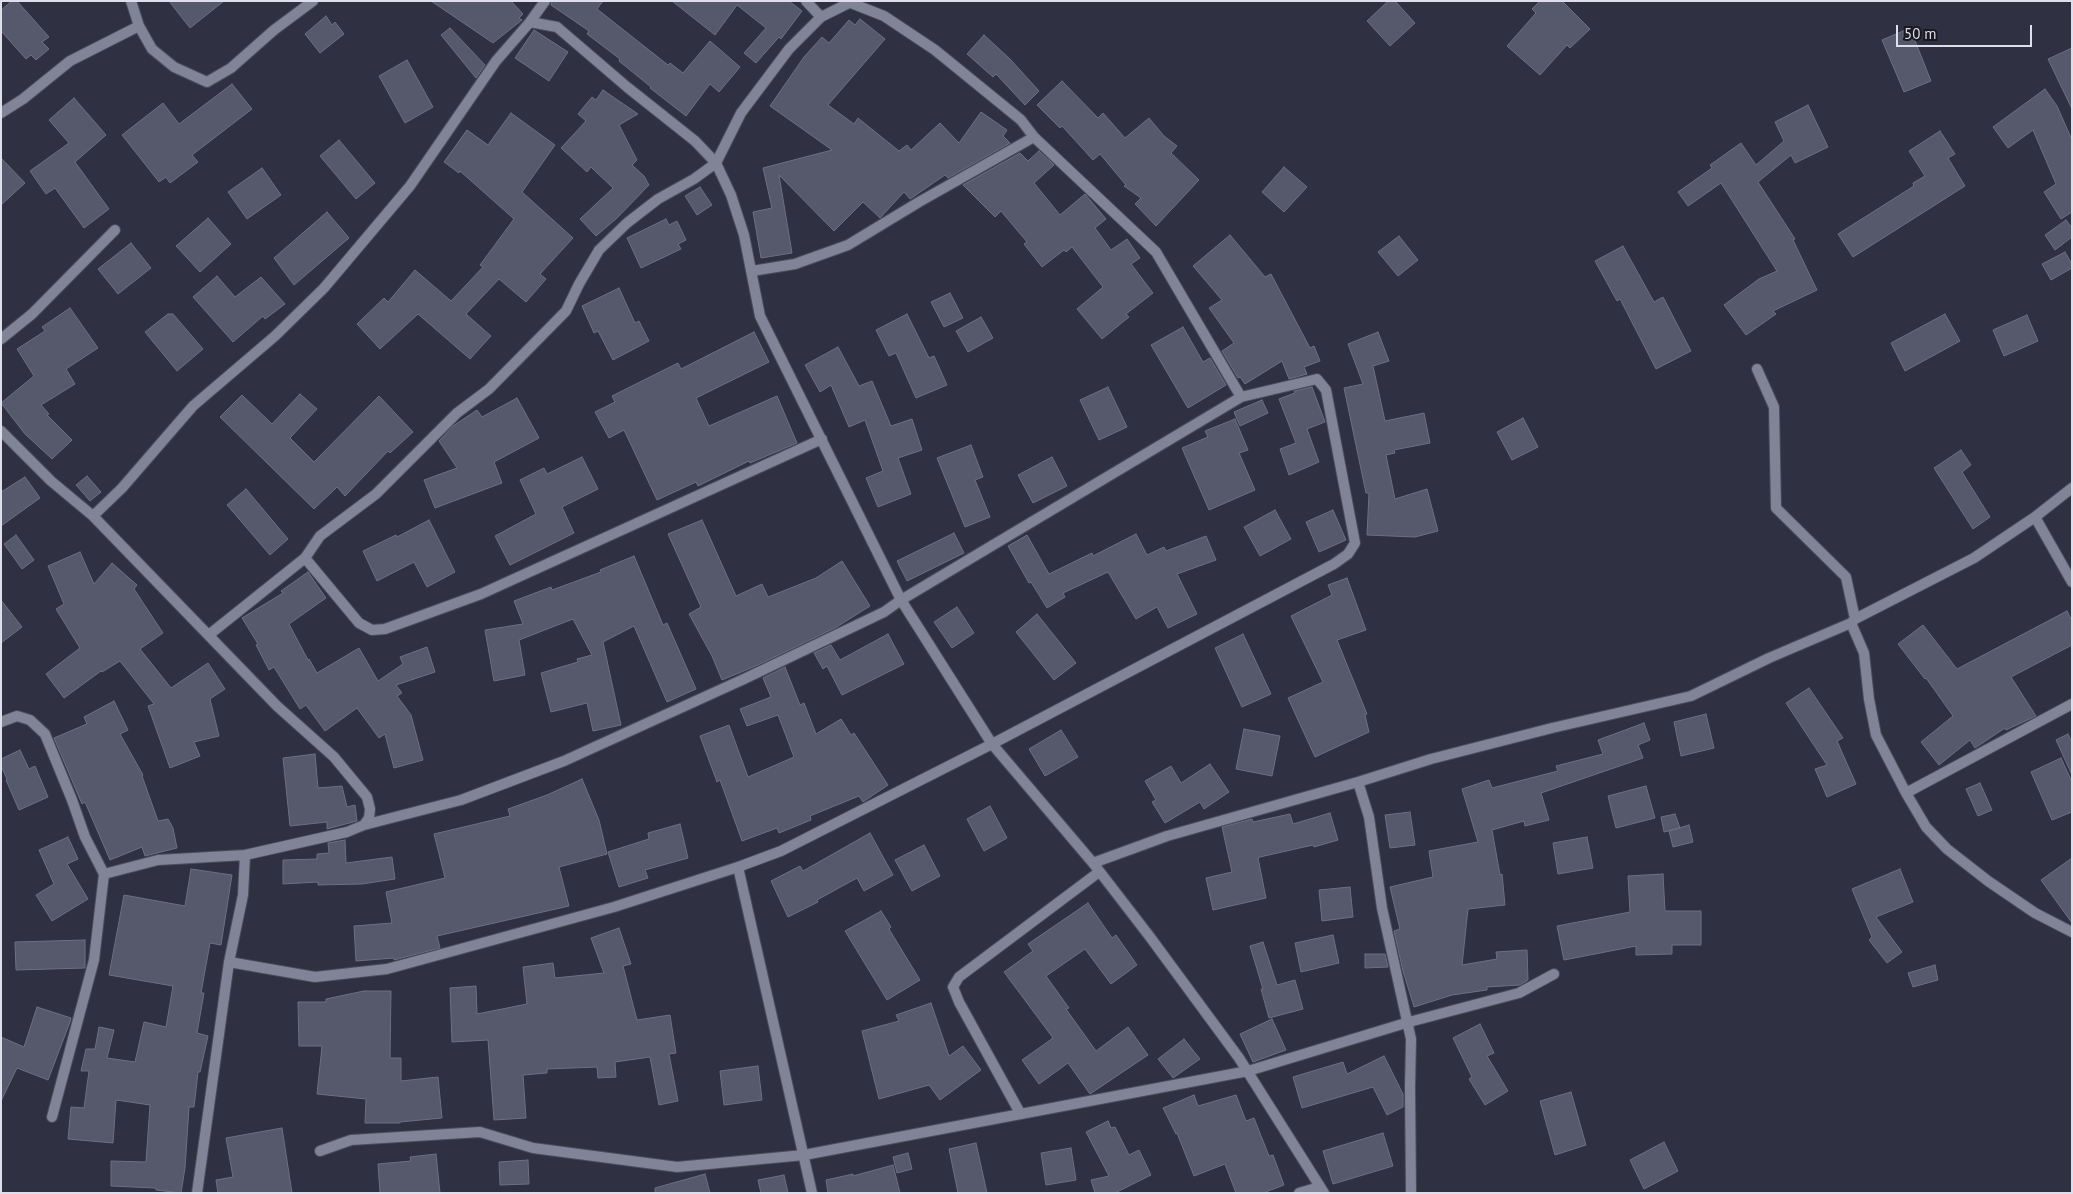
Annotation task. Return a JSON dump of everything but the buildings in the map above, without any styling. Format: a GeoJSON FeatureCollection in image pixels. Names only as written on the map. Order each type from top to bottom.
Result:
{"type":"FeatureCollection","features":[{"type":"Feature","properties":{"kind":"street"},"geometry":{"type":"LineString","coordinates":[[131,1],[139,26],[152,49],[174,67],[208,82],[231,68],[274,30],[313,1]]}},
{"type":"Feature","properties":{"kind":"street"},"geometry":{"type":"LineString","coordinates":[[94,516],[122,488],[192,406],[275,336],[324,288],[410,186],[496,61],[530,22],[545,1]]}},
{"type":"Feature","properties":{"kind":"street"},"geometry":{"type":"LineString","coordinates":[[806,1],[821,17]]}},
{"type":"Feature","properties":{"kind":"street"},"geometry":{"type":"LineString","coordinates":[[210,634],[305,558],[320,536],[376,494],[457,413],[489,389],[566,311],[599,250],[627,222],[658,199],[694,179],[716,163],[741,113],[789,49],[821,17],[852,2],[884,16],[935,50],[1021,120],[1034,137],[1156,252],[1241,397]]}},
{"type":"Feature","properties":{"kind":"street"},"geometry":{"type":"LineString","coordinates":[[530,22],[556,27],[695,141],[716,163],[731,195],[752,271],[760,316],[901,600],[992,744],[1093,863],[1150,937],[1248,1072],[1322,1190],[1299,1193]]}},
{"type":"Feature","properties":{"kind":"street"},"geometry":{"type":"LineString","coordinates":[[1,114],[23,99],[70,61],[139,26]]}},
{"type":"Feature","properties":{"kind":"street"},"geometry":{"type":"LineString","coordinates":[[752,271],[795,264],[848,246],[919,202],[1034,137]]}},
{"type":"Feature","properties":{"kind":"street"},"geometry":{"type":"LineString","coordinates":[[1,339],[32,314],[115,230]]}},
{"type":"Feature","properties":{"kind":"street"},"geometry":{"type":"LineString","coordinates":[[1757,369],[1774,407],[1776,508],[1846,577],[1853,621],[1864,653],[1869,700],[1876,735],[1906,793],[1926,827],[1947,849],[1988,881],[2035,913],[2072,932]]}},
{"type":"Feature","properties":{"kind":"street"},"geometry":{"type":"LineString","coordinates":[[104,874],[158,860],[245,855],[347,832],[364,825],[461,800],[564,761],[744,679],[884,612],[901,600],[1241,397],[1317,380],[1326,390],[1355,543],[1348,554],[1334,564],[992,744],[781,851],[614,907],[388,969],[315,977],[228,962]]}},
{"type":"Feature","properties":{"kind":"street"},"geometry":{"type":"LineString","coordinates":[[1,431],[51,481],[94,516],[210,634],[277,706],[334,758],[367,796],[370,809],[369,818],[364,825]]}},
{"type":"Feature","properties":{"kind":"street"},"geometry":{"type":"LineString","coordinates":[[305,558],[359,623],[372,630],[385,629],[481,594],[822,439]]}},
{"type":"Feature","properties":{"kind":"street"},"geometry":{"type":"LineString","coordinates":[[1093,863],[1167,836],[1358,782],[1440,756],[1691,696],[1769,658],[1853,621],[1974,558],[2035,517],[2072,488]]}},
{"type":"Feature","properties":{"kind":"street"},"geometry":{"type":"LineString","coordinates":[[2035,517],[2072,582]]}},
{"type":"Feature","properties":{"kind":"street"},"geometry":{"type":"LineString","coordinates":[[1906,793],[2072,704]]}},
{"type":"Feature","properties":{"kind":"street"},"geometry":{"type":"LineString","coordinates":[[1,722],[17,716],[30,720],[45,734],[85,837],[104,874],[94,960],[52,1117]]}},
{"type":"Feature","properties":{"kind":"street"},"geometry":{"type":"LineString","coordinates":[[1358,782],[1369,817],[1382,908],[1409,1022],[1411,1039],[1411,1193]]}},
{"type":"Feature","properties":{"kind":"street"},"geometry":{"type":"LineString","coordinates":[[197,1193],[228,962],[243,895],[245,855]]}},
{"type":"Feature","properties":{"kind":"street"},"geometry":{"type":"LineString","coordinates":[[738,867],[812,1193]]}},
{"type":"Feature","properties":{"kind":"street"},"geometry":{"type":"LineString","coordinates":[[1020,1113],[959,1002],[953,987],[958,977],[1099,872]]}},
{"type":"Feature","properties":{"kind":"street"},"geometry":{"type":"LineString","coordinates":[[320,1151],[351,1140],[480,1132],[533,1148],[677,1167],[804,1155],[1020,1113],[1248,1072],[1409,1022],[1519,993],[1554,974]]}}]}
